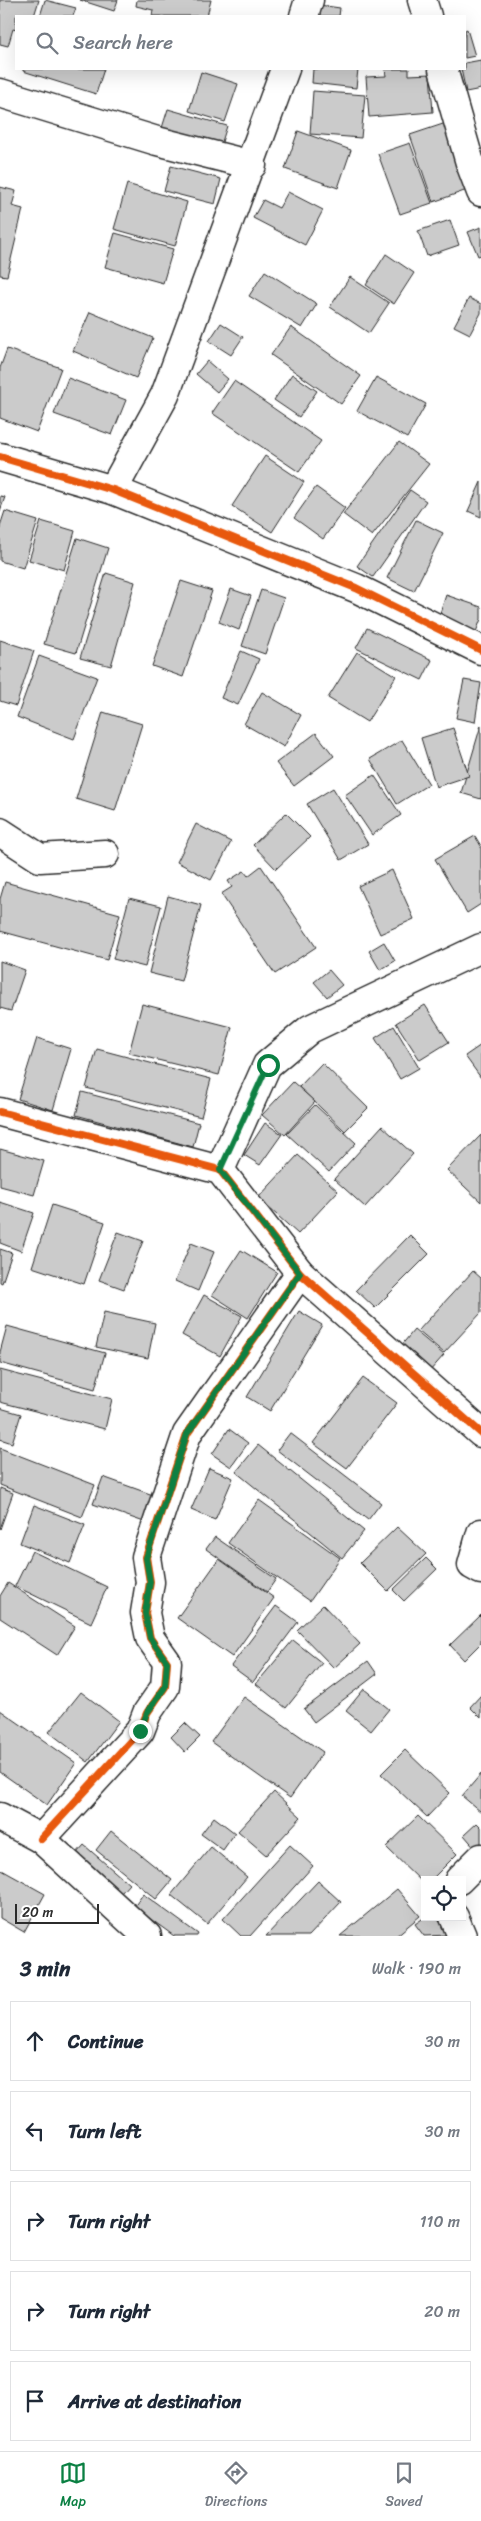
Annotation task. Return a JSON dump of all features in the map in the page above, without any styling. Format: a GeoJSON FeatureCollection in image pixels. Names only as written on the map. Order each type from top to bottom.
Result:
{"type":"FeatureCollection","features":[{"type":"Feature","properties":{"kind":"street"},"geometry":{"type":"LineString","coordinates":[[304,15],[309,0]]}},
{"type":"Feature","properties":{"kind":"street"},"geometry":{"type":"LineString","coordinates":[[422,0],[427,15]]}},
{"type":"Feature","properties":{"kind":"street"},"geometry":{"type":"LineString","coordinates":[[113,490],[165,395],[252,165],[285,70]]}},
{"type":"Feature","properties":{"kind":"street"},"geometry":{"type":"LineString","coordinates":[[443,70],[470,163],[481,192]]}},
{"type":"Feature","properties":{"kind":"street"},"geometry":{"type":"LineString","coordinates":[[0,93],[157,141],[252,165]]}},
{"type":"Feature","properties":{"kind":"street"},"geometry":{"type":"LineString","coordinates":[[0,457],[113,490],[356,588],[481,650]]}},
{"type":"Feature","properties":{"kind":"street"},"geometry":{"type":"LineString","coordinates":[[0,832],[40,858],[105,854]]}},
{"type":"Feature","properties":{"kind":"street"},"geometry":{"type":"LineString","coordinates":[[220,1170],[268,1065],[310,1029],[481,948]]}},
{"type":"Feature","properties":{"kind":"street"},"geometry":{"type":"LineString","coordinates":[[0,1112],[220,1170],[300,1273],[481,1433]]}},
{"type":"Feature","properties":{"kind":"street"},"geometry":{"type":"LineString","coordinates":[[41,1839],[140,1731],[147,1713],[165,1687],[167,1662],[150,1638],[145,1613],[150,1582],[146,1558],[187,1434],[300,1273]]}},
{"type":"Feature","properties":{"kind":"street"},"geometry":{"type":"LineString","coordinates":[[481,1533],[472,1564],[481,1570]]}},
{"type":"Feature","properties":{"kind":"street"},"geometry":{"type":"LineString","coordinates":[[0,1817],[41,1839],[147,1936]]}},
{"type":"Feature","properties":{"kind":"street"},"geometry":{"type":"LineString","coordinates":[[463,1876],[481,1858]]}},
{"type":"Feature","properties":{"kind":"street"},"geometry":{"type":"LineString","coordinates":[[456,1921],[462,1936]]}},
{"type":"Feature","properties":{"kind":"building"},"geometry":{"type":"Polygon","coordinates":[[[0,0],[39,0],[34,15],[15,15],[15,30],[13,29],[8,46],[0,44],[0,0]]]}},
{"type":"Feature","properties":{"kind":"building"},"geometry":{"type":"Polygon","coordinates":[[[45,0],[76,8],[73,15],[40,15],[45,0]]]}},
{"type":"Feature","properties":{"kind":"building"},"geometry":{"type":"Polygon","coordinates":[[[80,0],[118,0],[114,11],[80,0]]]}},
{"type":"Feature","properties":{"kind":"building"},"geometry":{"type":"Polygon","coordinates":[[[137,0],[211,0],[207,15],[152,15],[153,10],[136,6],[137,0]]]}},
{"type":"Feature","properties":{"kind":"building"},"geometry":{"type":"Polygon","coordinates":[[[319,5],[340,8],[339,15],[317,15],[319,5]]]}},
{"type":"Feature","properties":{"kind":"building"},"geometry":{"type":"Polygon","coordinates":[[[466,30],[475,56],[466,58],[466,30]]]}},
{"type":"Feature","properties":{"kind":"building"},"geometry":{"type":"Polygon","coordinates":[[[481,60],[481,89],[466,92],[461,70],[466,70],[466,63],[481,60]]]}},
{"type":"Feature","properties":{"kind":"building"},"geometry":{"type":"Polygon","coordinates":[[[23,70],[104,70],[96,94],[23,70]]]}},
{"type":"Feature","properties":{"kind":"building"},"geometry":{"type":"Polygon","coordinates":[[[313,70],[358,70],[356,88],[312,83],[313,70]]]}},
{"type":"Feature","properties":{"kind":"building"},"geometry":{"type":"Polygon","coordinates":[[[385,70],[409,70],[409,75],[430,74],[433,112],[369,117],[366,77],[386,76],[385,70]]]}},
{"type":"Feature","properties":{"kind":"building"},"geometry":{"type":"Polygon","coordinates":[[[201,72],[238,84],[225,122],[189,111],[201,72]]]}},
{"type":"Feature","properties":{"kind":"building"},"geometry":{"type":"Polygon","coordinates":[[[313,91],[365,95],[361,138],[310,134],[313,91]]]}},
{"type":"Feature","properties":{"kind":"building"},"geometry":{"type":"Polygon","coordinates":[[[168,109],[227,126],[220,148],[161,131],[168,109]]]}},
{"type":"Feature","properties":{"kind":"building"},"geometry":{"type":"Polygon","coordinates":[[[446,123],[470,189],[433,202],[410,135],[446,123]]]}},
{"type":"Feature","properties":{"kind":"building"},"geometry":{"type":"Polygon","coordinates":[[[298,131],[351,150],[338,188],[285,169],[298,131]]]}},
{"type":"Feature","properties":{"kind":"building"},"geometry":{"type":"Polygon","coordinates":[[[410,143],[432,203],[400,214],[378,154],[410,143]]]}},
{"type":"Feature","properties":{"kind":"building"},"geometry":{"type":"Polygon","coordinates":[[[171,166],[221,179],[215,204],[164,191],[171,166]]]}},
{"type":"Feature","properties":{"kind":"building"},"geometry":{"type":"Polygon","coordinates":[[[127,184],[187,202],[175,246],[114,229],[127,184]]]}},
{"type":"Feature","properties":{"kind":"building"},"geometry":{"type":"Polygon","coordinates":[[[0,187],[16,191],[12,206],[23,209],[7,276],[0,275],[0,187]]]}},
{"type":"Feature","properties":{"kind":"building"},"geometry":{"type":"Polygon","coordinates":[[[288,192],[323,210],[305,245],[253,218],[263,200],[279,208],[288,192]]]}},
{"type":"Feature","properties":{"kind":"building"},"geometry":{"type":"Polygon","coordinates":[[[450,220],[459,245],[427,256],[418,231],[450,220]]]}},
{"type":"Feature","properties":{"kind":"building"},"geometry":{"type":"Polygon","coordinates":[[[481,227],[481,255],[478,256],[468,232],[481,227]]]}},
{"type":"Feature","properties":{"kind":"building"},"geometry":{"type":"Polygon","coordinates":[[[115,233],[173,249],[163,283],[105,267],[115,233]]]}},
{"type":"Feature","properties":{"kind":"building"},"geometry":{"type":"Polygon","coordinates":[[[386,254],[414,273],[394,304],[366,285],[386,254]]]}},
{"type":"Feature","properties":{"kind":"building"},"geometry":{"type":"Polygon","coordinates":[[[265,271],[317,304],[302,328],[249,296],[265,271]]]}},
{"type":"Feature","properties":{"kind":"building"},"geometry":{"type":"Polygon","coordinates":[[[350,277],[389,303],[369,333],[330,307],[350,277]]]}},
{"type":"Feature","properties":{"kind":"building"},"geometry":{"type":"Polygon","coordinates":[[[469,298],[481,304],[481,313],[470,334],[454,326],[469,298]]]}},
{"type":"Feature","properties":{"kind":"building"},"geometry":{"type":"Polygon","coordinates":[[[90,312],[153,338],[136,378],[73,351],[90,312]]]}},
{"type":"Feature","properties":{"kind":"building"},"geometry":{"type":"Polygon","coordinates":[[[221,323],[243,337],[231,355],[209,341],[221,323]]]}},
{"type":"Feature","properties":{"kind":"building"},"geometry":{"type":"Polygon","coordinates":[[[291,327],[361,376],[341,404],[271,355],[291,327]]]}},
{"type":"Feature","properties":{"kind":"building"},"geometry":{"type":"Polygon","coordinates":[[[7,349],[61,368],[37,432],[0,418],[0,368],[7,349]]]}},
{"type":"Feature","properties":{"kind":"building"},"geometry":{"type":"Polygon","coordinates":[[[207,361],[228,379],[217,392],[196,374],[207,361]]]}},
{"type":"Feature","properties":{"kind":"building"},"geometry":{"type":"Polygon","coordinates":[[[292,374],[317,391],[299,417],[274,400],[292,374]]]}},
{"type":"Feature","properties":{"kind":"building"},"geometry":{"type":"Polygon","coordinates":[[[376,377],[426,404],[407,438],[357,411],[376,377]]]}},
{"type":"Feature","properties":{"kind":"building"},"geometry":{"type":"Polygon","coordinates":[[[68,378],[126,400],[112,435],[54,414],[68,378]]]}},
{"type":"Feature","properties":{"kind":"building"},"geometry":{"type":"Polygon","coordinates":[[[234,381],[321,441],[299,472],[212,413],[234,381]]]}},
{"type":"Feature","properties":{"kind":"building"},"geometry":{"type":"Polygon","coordinates":[[[399,442],[429,464],[372,536],[343,514],[399,442]]]}},
{"type":"Feature","properties":{"kind":"building"},"geometry":{"type":"Polygon","coordinates":[[[265,456],[304,482],[272,532],[232,506],[265,456]]]}},
{"type":"Feature","properties":{"kind":"building"},"geometry":{"type":"Polygon","coordinates":[[[481,482],[481,517],[468,511],[481,482]]]}},
{"type":"Feature","properties":{"kind":"building"},"geometry":{"type":"Polygon","coordinates":[[[316,487],[345,508],[323,539],[294,518],[316,487]]]}},
{"type":"Feature","properties":{"kind":"building"},"geometry":{"type":"Polygon","coordinates":[[[410,490],[426,501],[373,577],[357,566],[410,490]]]}},
{"type":"Feature","properties":{"kind":"building"},"geometry":{"type":"Polygon","coordinates":[[[0,496],[5,497],[0,511],[0,496]]]}},
{"type":"Feature","properties":{"kind":"building"},"geometry":{"type":"Polygon","coordinates":[[[5,511],[38,521],[23,568],[0,561],[0,526],[5,511]]]}},
{"type":"Feature","properties":{"kind":"building"},"geometry":{"type":"Polygon","coordinates":[[[416,520],[443,533],[414,591],[387,578],[416,520]]]}},
{"type":"Feature","properties":{"kind":"building"},"geometry":{"type":"Polygon","coordinates":[[[41,521],[75,531],[64,570],[29,560],[41,521]]]}},
{"type":"Feature","properties":{"kind":"building"},"geometry":{"type":"Polygon","coordinates":[[[77,538],[108,548],[76,653],[44,644],[77,538]]]}},
{"type":"Feature","properties":{"kind":"building"},"geometry":{"type":"Polygon","coordinates":[[[106,573],[135,582],[111,666],[80,658],[106,573]]]}},
{"type":"Feature","properties":{"kind":"building"},"geometry":{"type":"Polygon","coordinates":[[[181,581],[212,591],[183,677],[152,666],[181,581]]]}},
{"type":"Feature","properties":{"kind":"building"},"geometry":{"type":"Polygon","coordinates":[[[231,589],[251,596],[239,630],[219,622],[231,589]]]}},
{"type":"Feature","properties":{"kind":"building"},"geometry":{"type":"Polygon","coordinates":[[[261,590],[284,598],[265,654],[242,646],[261,590]]]}},
{"type":"Feature","properties":{"kind":"building"},"geometry":{"type":"Polygon","coordinates":[[[446,595],[481,607],[481,619],[476,632],[438,619],[446,595]]]}},
{"type":"Feature","properties":{"kind":"building"},"geometry":{"type":"Polygon","coordinates":[[[367,628],[432,660],[422,680],[356,648],[367,628]]]}},
{"type":"Feature","properties":{"kind":"building"},"geometry":{"type":"Polygon","coordinates":[[[0,640],[34,651],[16,706],[0,701],[0,640]]]}},
{"type":"Feature","properties":{"kind":"building"},"geometry":{"type":"Polygon","coordinates":[[[241,651],[259,659],[238,705],[221,698],[241,651]]]}},
{"type":"Feature","properties":{"kind":"building"},"geometry":{"type":"Polygon","coordinates":[[[357,652],[396,676],[367,722],[328,698],[357,652]]]}},
{"type":"Feature","properties":{"kind":"building"},"geometry":{"type":"Polygon","coordinates":[[[39,656],[97,677],[74,739],[17,717],[39,656]]]}},
{"type":"Feature","properties":{"kind":"building"},"geometry":{"type":"Polygon","coordinates":[[[464,680],[481,683],[475,722],[456,718],[464,680]]]}},
{"type":"Feature","properties":{"kind":"building"},"geometry":{"type":"Polygon","coordinates":[[[262,692],[301,715],[284,747],[244,724],[262,692]]]}},
{"type":"Feature","properties":{"kind":"building"},"geometry":{"type":"Polygon","coordinates":[[[103,712],[142,724],[115,811],[76,799],[103,712]]]}},
{"type":"Feature","properties":{"kind":"building"},"geometry":{"type":"Polygon","coordinates":[[[481,725],[481,799],[461,793],[481,725]]]}},
{"type":"Feature","properties":{"kind":"building"},"geometry":{"type":"Polygon","coordinates":[[[453,728],[469,776],[436,787],[421,738],[453,728]]]}},
{"type":"Feature","properties":{"kind":"building"},"geometry":{"type":"Polygon","coordinates":[[[316,733],[334,756],[294,786],[276,763],[316,733]]]}},
{"type":"Feature","properties":{"kind":"building"},"geometry":{"type":"Polygon","coordinates":[[[402,740],[429,784],[397,804],[370,759],[402,740]]]}},
{"type":"Feature","properties":{"kind":"building"},"geometry":{"type":"Polygon","coordinates":[[[374,775],[401,815],[372,835],[345,795],[374,775]]]}},
{"type":"Feature","properties":{"kind":"building"},"geometry":{"type":"Polygon","coordinates":[[[333,788],[368,844],[341,860],[307,804],[333,788]]]}},
{"type":"Feature","properties":{"kind":"building"},"geometry":{"type":"Polygon","coordinates":[[[286,813],[310,837],[276,869],[253,845],[286,813]]]}},
{"type":"Feature","properties":{"kind":"building"},"geometry":{"type":"Polygon","coordinates":[[[196,824],[231,842],[211,880],[177,862],[196,824]]]}},
{"type":"Feature","properties":{"kind":"building"},"geometry":{"type":"Polygon","coordinates":[[[475,836],[481,846],[481,904],[467,913],[435,859],[475,836]]]}},
{"type":"Feature","properties":{"kind":"building"},"geometry":{"type":"Polygon","coordinates":[[[261,866],[316,947],[275,974],[221,894],[232,887],[228,881],[244,871],[248,876],[261,866]]]}},
{"type":"Feature","properties":{"kind":"building"},"geometry":{"type":"Polygon","coordinates":[[[392,870],[414,919],[380,934],[358,886],[392,870]]]}},
{"type":"Feature","properties":{"kind":"building"},"geometry":{"type":"Polygon","coordinates":[[[5,882],[120,914],[107,960],[0,931],[0,899],[5,882]]]}},
{"type":"Feature","properties":{"kind":"building"},"geometry":{"type":"Polygon","coordinates":[[[168,896],[201,905],[181,981],[149,973],[168,896]]]}},
{"type":"Feature","properties":{"kind":"building"},"geometry":{"type":"Polygon","coordinates":[[[129,898],[161,906],[145,967],[113,959],[129,898]]]}},
{"type":"Feature","properties":{"kind":"building"},"geometry":{"type":"Polygon","coordinates":[[[384,942],[395,961],[380,970],[369,951],[384,942]]]}},
{"type":"Feature","properties":{"kind":"building"},"geometry":{"type":"Polygon","coordinates":[[[0,961],[25,970],[11,1011],[0,1008],[0,961]]]}},
{"type":"Feature","properties":{"kind":"building"},"geometry":{"type":"Polygon","coordinates":[[[329,970],[342,985],[327,997],[314,982],[329,970]]]}},
{"type":"Feature","properties":{"kind":"building"},"geometry":{"type":"Polygon","coordinates":[[[142,1004],[232,1027],[219,1075],[129,1053],[142,1004]]]}},
{"type":"Feature","properties":{"kind":"building"},"geometry":{"type":"Polygon","coordinates":[[[425,1005],[449,1042],[420,1060],[396,1023],[425,1005]]]}},
{"type":"Feature","properties":{"kind":"building"},"geometry":{"type":"Polygon","coordinates":[[[394,1026],[419,1068],[400,1079],[375,1038],[394,1026]]]}},
{"type":"Feature","properties":{"kind":"building"},"geometry":{"type":"Polygon","coordinates":[[[37,1038],[71,1049],[53,1110],[18,1099],[37,1038]]]}},
{"type":"Feature","properties":{"kind":"building"},"geometry":{"type":"Polygon","coordinates":[[[481,1045],[481,1078],[465,1056],[481,1045]]]}},
{"type":"Feature","properties":{"kind":"building"},"geometry":{"type":"Polygon","coordinates":[[[97,1049],[211,1079],[201,1117],[86,1088],[97,1049]]]}},
{"type":"Feature","properties":{"kind":"building"},"geometry":{"type":"Polygon","coordinates":[[[322,1063],[368,1108],[345,1131],[299,1087],[322,1063]]]}},
{"type":"Feature","properties":{"kind":"building"},"geometry":{"type":"Polygon","coordinates":[[[293,1082],[315,1102],[285,1135],[262,1115],[293,1082]]]}},
{"type":"Feature","properties":{"kind":"building"},"geometry":{"type":"Polygon","coordinates":[[[82,1092],[199,1123],[193,1147],[76,1115],[82,1092]]]}},
{"type":"Feature","properties":{"kind":"building"},"geometry":{"type":"Polygon","coordinates":[[[315,1105],[356,1143],[329,1172],[287,1134],[315,1105]]]}},
{"type":"Feature","properties":{"kind":"building"},"geometry":{"type":"Polygon","coordinates":[[[265,1123],[282,1134],[260,1165],[244,1155],[265,1123]]]}},
{"type":"Feature","properties":{"kind":"building"},"geometry":{"type":"Polygon","coordinates":[[[382,1126],[413,1154],[365,1207],[334,1179],[382,1126]]]}},
{"type":"Feature","properties":{"kind":"building"},"geometry":{"type":"Polygon","coordinates":[[[481,1135],[481,1202],[447,1170],[481,1135]]]}},
{"type":"Feature","properties":{"kind":"building"},"geometry":{"type":"Polygon","coordinates":[[[0,1149],[44,1161],[34,1195],[0,1186],[0,1149]]]}},
{"type":"Feature","properties":{"kind":"building"},"geometry":{"type":"Polygon","coordinates":[[[298,1155],[338,1191],[298,1234],[258,1198],[298,1155]]]}},
{"type":"Feature","properties":{"kind":"building"},"geometry":{"type":"Polygon","coordinates":[[[0,1202],[34,1213],[21,1251],[0,1243],[0,1202]]]}},
{"type":"Feature","properties":{"kind":"building"},"geometry":{"type":"Polygon","coordinates":[[[52,1205],[105,1222],[84,1284],[32,1267],[52,1205]]]}},
{"type":"Feature","properties":{"kind":"building"},"geometry":{"type":"Polygon","coordinates":[[[118,1232],[143,1241],[124,1289],[99,1280],[118,1232]]]}},
{"type":"Feature","properties":{"kind":"building"},"geometry":{"type":"Polygon","coordinates":[[[410,1235],[429,1254],[375,1308],[356,1290],[410,1235]]]}},
{"type":"Feature","properties":{"kind":"building"},"geometry":{"type":"Polygon","coordinates":[[[191,1243],[214,1252],[198,1291],[175,1281],[191,1243]]]}},
{"type":"Feature","properties":{"kind":"building"},"geometry":{"type":"Polygon","coordinates":[[[0,1249],[12,1253],[2,1283],[0,1282],[0,1249]]]}},
{"type":"Feature","properties":{"kind":"building"},"geometry":{"type":"Polygon","coordinates":[[[241,1250],[277,1272],[248,1318],[212,1295],[241,1250]]]}},
{"type":"Feature","properties":{"kind":"building"},"geometry":{"type":"Polygon","coordinates":[[[473,1271],[481,1278],[481,1313],[444,1353],[418,1331],[473,1271]]]}},
{"type":"Feature","properties":{"kind":"building"},"geometry":{"type":"Polygon","coordinates":[[[204,1295],[242,1316],[220,1356],[182,1335],[204,1295]]]}},
{"type":"Feature","properties":{"kind":"building"},"geometry":{"type":"Polygon","coordinates":[[[299,1311],[322,1325],[270,1411],[247,1397],[299,1311]]]}},
{"type":"Feature","properties":{"kind":"building"},"geometry":{"type":"Polygon","coordinates":[[[104,1312],[155,1323],[148,1358],[96,1347],[104,1312]]]}},
{"type":"Feature","properties":{"kind":"building"},"geometry":{"type":"Polygon","coordinates":[[[7,1326],[105,1353],[95,1389],[0,1363],[0,1352],[7,1326]]]}},
{"type":"Feature","properties":{"kind":"building"},"geometry":{"type":"Polygon","coordinates":[[[414,1330],[444,1355],[429,1372],[400,1347],[414,1330]]]}},
{"type":"Feature","properties":{"kind":"building"},"geometry":{"type":"Polygon","coordinates":[[[0,1370],[112,1399],[105,1429],[0,1402],[0,1370]]]}},
{"type":"Feature","properties":{"kind":"building"},"geometry":{"type":"Polygon","coordinates":[[[363,1378],[397,1403],[347,1468],[313,1443],[363,1378]]]}},
{"type":"Feature","properties":{"kind":"building"},"geometry":{"type":"Polygon","coordinates":[[[0,1408],[21,1414],[12,1443],[0,1439],[0,1408]]]}},
{"type":"Feature","properties":{"kind":"building"},"geometry":{"type":"Polygon","coordinates":[[[229,1429],[248,1443],[231,1467],[212,1454],[229,1429]]]}},
{"type":"Feature","properties":{"kind":"building"},"geometry":{"type":"Polygon","coordinates":[[[290,1433],[381,1503],[368,1520],[277,1450],[290,1433]]]}},
{"type":"Feature","properties":{"kind":"building"},"geometry":{"type":"Polygon","coordinates":[[[258,1445],[364,1531],[342,1558],[236,1472],[258,1445]]]}},
{"type":"Feature","properties":{"kind":"building"},"geometry":{"type":"Polygon","coordinates":[[[0,1448],[95,1485],[82,1517],[0,1485],[0,1448]]]}},
{"type":"Feature","properties":{"kind":"building"},"geometry":{"type":"Polygon","coordinates":[[[209,1468],[233,1478],[215,1520],[191,1510],[209,1468]]]}},
{"type":"Feature","properties":{"kind":"building"},"geometry":{"type":"Polygon","coordinates":[[[103,1477],[153,1495],[144,1522],[93,1504],[103,1477]]]}},
{"type":"Feature","properties":{"kind":"building"},"geometry":{"type":"Polygon","coordinates":[[[0,1488],[13,1493],[0,1529],[0,1488]]]}},
{"type":"Feature","properties":{"kind":"building"},"geometry":{"type":"Polygon","coordinates":[[[259,1500],[340,1558],[310,1601],[228,1543],[259,1500]]]}},
{"type":"Feature","properties":{"kind":"building"},"geometry":{"type":"Polygon","coordinates":[[[34,1505],[85,1525],[70,1563],[20,1543],[34,1505]]]}},
{"type":"Feature","properties":{"kind":"building"},"geometry":{"type":"Polygon","coordinates":[[[397,1527],[426,1554],[388,1591],[360,1563],[397,1527]]]}},
{"type":"Feature","properties":{"kind":"building"},"geometry":{"type":"Polygon","coordinates":[[[215,1537],[276,1579],[267,1592],[206,1549],[215,1537]]]}},
{"type":"Feature","properties":{"kind":"building"},"geometry":{"type":"Polygon","coordinates":[[[32,1551],[107,1587],[91,1623],[15,1586],[32,1551]]]}},
{"type":"Feature","properties":{"kind":"building"},"geometry":{"type":"Polygon","coordinates":[[[426,1558],[437,1569],[404,1601],[393,1590],[426,1558]]]}},
{"type":"Feature","properties":{"kind":"building"},"geometry":{"type":"Polygon","coordinates":[[[219,1559],[274,1598],[232,1657],[177,1618],[219,1559]]]}},
{"type":"Feature","properties":{"kind":"building"},"geometry":{"type":"Polygon","coordinates":[[[8,1583],[75,1626],[57,1655],[0,1618],[0,1596],[8,1583]]]}},
{"type":"Feature","properties":{"kind":"building"},"geometry":{"type":"Polygon","coordinates":[[[323,1605],[360,1644],[334,1668],[297,1630],[323,1605]]]}},
{"type":"Feature","properties":{"kind":"building"},"geometry":{"type":"Polygon","coordinates":[[[276,1606],[298,1622],[253,1682],[231,1666],[276,1606]]]}},
{"type":"Feature","properties":{"kind":"building"},"geometry":{"type":"Polygon","coordinates":[[[481,1615],[481,1643],[464,1660],[450,1645],[481,1615]]]}},
{"type":"Feature","properties":{"kind":"building"},"geometry":{"type":"Polygon","coordinates":[[[293,1640],[322,1663],[286,1708],[256,1684],[293,1640]]]}},
{"type":"Feature","properties":{"kind":"building"},"geometry":{"type":"Polygon","coordinates":[[[368,1661],[377,1674],[314,1722],[304,1709],[368,1661]]]}},
{"type":"Feature","properties":{"kind":"building"},"geometry":{"type":"Polygon","coordinates":[[[364,1689],[389,1709],[371,1731],[346,1711],[364,1689]]]}},
{"type":"Feature","properties":{"kind":"building"},"geometry":{"type":"Polygon","coordinates":[[[81,1692],[119,1721],[88,1762],[49,1732],[81,1692]]]}},
{"type":"Feature","properties":{"kind":"building"},"geometry":{"type":"Polygon","coordinates":[[[481,1695],[481,1718],[470,1707],[481,1695]]]}},
{"type":"Feature","properties":{"kind":"building"},"geometry":{"type":"Polygon","coordinates":[[[244,1697],[323,1752],[290,1798],[211,1742],[244,1697]]]}},
{"type":"Feature","properties":{"kind":"building"},"geometry":{"type":"Polygon","coordinates":[[[0,1710],[76,1763],[47,1805],[0,1772],[0,1710]]]}},
{"type":"Feature","properties":{"kind":"building"},"geometry":{"type":"Polygon","coordinates":[[[185,1723],[200,1737],[185,1752],[171,1737],[185,1723]]]}},
{"type":"Feature","properties":{"kind":"building"},"geometry":{"type":"Polygon","coordinates":[[[405,1750],[450,1793],[427,1817],[381,1774],[405,1750]]]}},
{"type":"Feature","properties":{"kind":"building"},"geometry":{"type":"Polygon","coordinates":[[[481,1774],[481,1812],[462,1796],[481,1774]]]}},
{"type":"Feature","properties":{"kind":"building"},"geometry":{"type":"Polygon","coordinates":[[[274,1792],[301,1817],[266,1855],[238,1831],[274,1792]]]}},
{"type":"Feature","properties":{"kind":"building"},"geometry":{"type":"Polygon","coordinates":[[[418,1816],[457,1854],[435,1876],[421,1876],[421,1881],[386,1847],[418,1816]]]}},
{"type":"Feature","properties":{"kind":"building"},"geometry":{"type":"Polygon","coordinates":[[[214,1817],[235,1833],[223,1850],[201,1834],[214,1817]]]}},
{"type":"Feature","properties":{"kind":"building"},"geometry":{"type":"Polygon","coordinates":[[[477,1823],[481,1827],[481,1844],[476,1849],[464,1835],[477,1823]]]}},
{"type":"Feature","properties":{"kind":"building"},"geometry":{"type":"Polygon","coordinates":[[[111,1831],[172,1880],[156,1899],[96,1850],[111,1831]]]}},
{"type":"Feature","properties":{"kind":"building"},"geometry":{"type":"Polygon","coordinates":[[[84,1845],[129,1884],[113,1902],[68,1863],[84,1845]]]}},
{"type":"Feature","properties":{"kind":"building"},"geometry":{"type":"Polygon","coordinates":[[[290,1845],[313,1866],[250,1936],[241,1936],[223,1919],[290,1845]]]}},
{"type":"Feature","properties":{"kind":"building"},"geometry":{"type":"Polygon","coordinates":[[[211,1847],[247,1877],[207,1924],[171,1895],[211,1847]]]}},
{"type":"Feature","properties":{"kind":"building"},"geometry":{"type":"Polygon","coordinates":[[[0,1869],[45,1894],[24,1932],[0,1918],[0,1869]]]}},
{"type":"Feature","properties":{"kind":"building"},"geometry":{"type":"Polygon","coordinates":[[[318,1881],[341,1902],[309,1936],[266,1936],[318,1881]]]}},
{"type":"Feature","properties":{"kind":"building"},"geometry":{"type":"Polygon","coordinates":[[[397,1889],[420,1916],[396,1936],[340,1936],[397,1889]]]}},
{"type":"Feature","properties":{"kind":"building"},"geometry":{"type":"Polygon","coordinates":[[[143,1894],[198,1934],[197,1936],[174,1936],[134,1907],[143,1894]]]}},
{"type":"Feature","properties":{"kind":"building"},"geometry":{"type":"Polygon","coordinates":[[[421,1920],[439,1921],[450,1935],[424,1936],[415,1924],[421,1920]]]}},
{"type":"Feature","properties":{"kind":"cycle path"},"geometry":{"type":"LineString","coordinates":[[0,457],[113,490],[356,588],[481,650]]}},
{"type":"Feature","properties":{"kind":"cycle path"},"geometry":{"type":"LineString","coordinates":[[0,1112],[220,1170],[300,1273],[481,1433]]}},
{"type":"Feature","properties":{"kind":"cycle path"},"geometry":{"type":"LineString","coordinates":[[41,1839],[140,1731],[147,1713],[165,1687],[167,1662],[150,1638],[145,1613],[150,1582],[146,1557],[187,1434],[300,1273]]}},
{"type":"Feature","properties":{"kind":"route"},"geometry":{"type":"LineString","coordinates":[[140,1731],[147,1713],[165,1687],[167,1662],[150,1638],[145,1613],[150,1582],[146,1558],[187,1434],[300,1273],[220,1170],[268,1065]]}}]}
